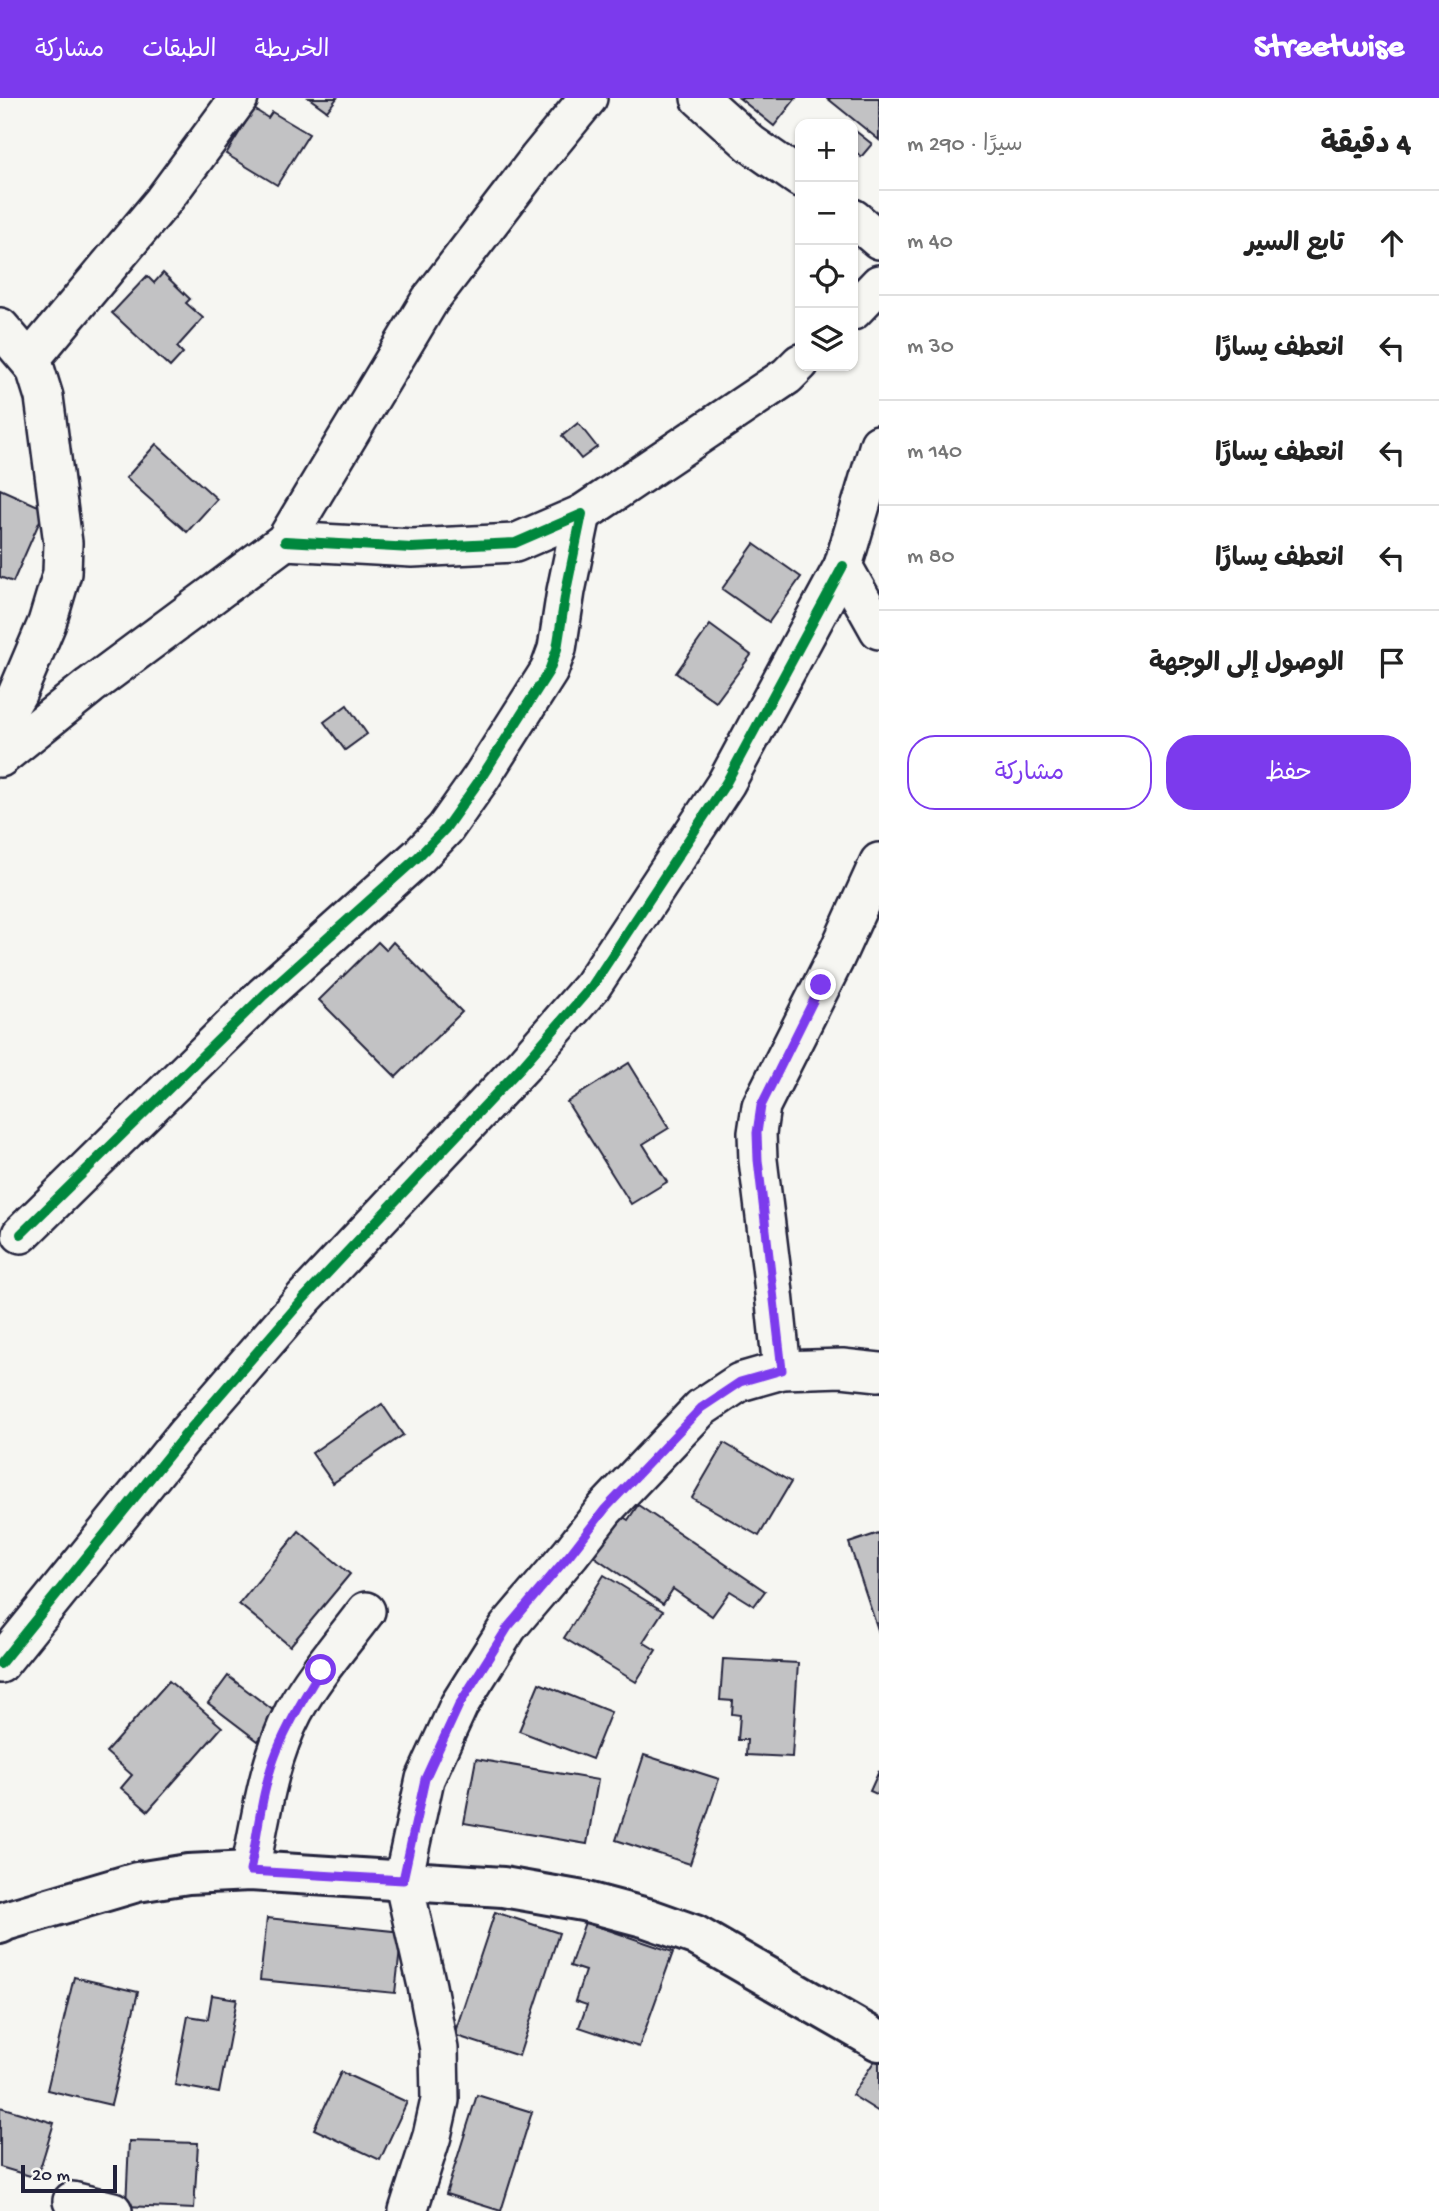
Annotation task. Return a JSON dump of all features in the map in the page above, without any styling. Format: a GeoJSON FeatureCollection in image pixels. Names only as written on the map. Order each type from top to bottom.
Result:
{"type":"FeatureCollection","features":[{"type":"Feature","properties":{"kind":"street"},"geometry":{"type":"LineString","coordinates":[[30,360],[163,201],[239,98]]}},
{"type":"Feature","properties":{"kind":"street"},"geometry":{"type":"LineString","coordinates":[[0,758],[90,686],[285,541],[430,300],[589,98]]}},
{"type":"Feature","properties":{"kind":"street"},"geometry":{"type":"LineString","coordinates":[[700,98],[751,144],[795,175]]}},
{"type":"Feature","properties":{"kind":"street"},"geometry":{"type":"LineString","coordinates":[[858,222],[879,240]]}},
{"type":"Feature","properties":{"kind":"street"},"geometry":{"type":"LineString","coordinates":[[855,308],[879,284]]}},
{"type":"Feature","properties":{"kind":"street"},"geometry":{"type":"LineString","coordinates":[[0,327],[30,360],[44,397],[63,543],[62,573],[47,623],[17,694],[0,723]]}},
{"type":"Feature","properties":{"kind":"street"},"geometry":{"type":"LineString","coordinates":[[285,541],[412,548],[515,543],[582,514],[795,368]]}},
{"type":"Feature","properties":{"kind":"street"},"geometry":{"type":"LineString","coordinates":[[0,1664],[185,1435],[286,1319],[523,1065],[592,986],[726,783],[843,566],[879,444]]}},
{"type":"Feature","properties":{"kind":"street"},"geometry":{"type":"LineString","coordinates":[[21,1234],[264,995],[418,858],[445,829],[549,671],[557,649],[582,514]]}},
{"type":"Feature","properties":{"kind":"street"},"geometry":{"type":"LineString","coordinates":[[843,566],[879,630]]}},
{"type":"Feature","properties":{"kind":"street"},"geometry":{"type":"LineString","coordinates":[[782,1370],[758,1160],[757,1133],[761,1106],[834,961],[879,862]]}},
{"type":"Feature","properties":{"kind":"street"},"geometry":{"type":"LineString","coordinates":[[408,2211],[432,2136],[440,2100],[439,2049],[428,1986],[403,1880],[425,1779],[459,1705],[508,1627],[605,1509],[701,1408],[740,1382],[782,1370],[842,1368],[879,1372]]}},
{"type":"Feature","properties":{"kind":"street"},"geometry":{"type":"LineString","coordinates":[[250,1871],[276,1753],[295,1711],[321,1670],[366,1611]]}},
{"type":"Feature","properties":{"kind":"street"},"geometry":{"type":"LineString","coordinates":[[2,1917],[137,1882],[188,1874],[250,1871],[503,1887],[583,1902],[647,1918],[695,1935],[879,2041]]}},
{"type":"Feature","properties":{"kind":"street"},"geometry":{"type":"LineString","coordinates":[[72,2202],[113,2211]]}},
{"type":"Feature","properties":{"kind":"building"},"geometry":{"type":"Polygon","coordinates":[[[309,98],[337,98],[327,111],[309,98]]]}},
{"type":"Feature","properties":{"kind":"building"},"geometry":{"type":"Polygon","coordinates":[[[739,98],[796,98],[774,126],[739,98]]]}},
{"type":"Feature","properties":{"kind":"building"},"geometry":{"type":"Polygon","coordinates":[[[827,98],[879,98],[879,140],[858,123],[858,119],[853,119],[827,98]]]}},
{"type":"Feature","properties":{"kind":"building"},"geometry":{"type":"Polygon","coordinates":[[[254,109],[268,118],[272,112],[309,134],[277,185],[226,154],[254,109]]]}},
{"type":"Feature","properties":{"kind":"building"},"geometry":{"type":"Polygon","coordinates":[[[858,133],[872,144],[861,157],[858,154],[858,133]]]}},
{"type":"Feature","properties":{"kind":"building"},"geometry":{"type":"Polygon","coordinates":[[[163,273],[190,299],[186,303],[203,318],[177,347],[183,353],[170,367],[112,313],[147,276],[154,283],[163,273]]]}},
{"type":"Feature","properties":{"kind":"building"},"geometry":{"type":"Polygon","coordinates":[[[578,423],[597,447],[581,459],[562,436],[578,423]]]}},
{"type":"Feature","properties":{"kind":"building"},"geometry":{"type":"Polygon","coordinates":[[[156,444],[217,499],[187,532],[126,478],[156,444]]]}},
{"type":"Feature","properties":{"kind":"building"},"geometry":{"type":"Polygon","coordinates":[[[0,489],[45,509],[13,582],[0,577],[0,489]]]}},
{"type":"Feature","properties":{"kind":"building"},"geometry":{"type":"Polygon","coordinates":[[[754,544],[801,577],[769,622],[722,589],[754,544]]]}},
{"type":"Feature","properties":{"kind":"building"},"geometry":{"type":"Polygon","coordinates":[[[710,625],[751,655],[716,702],[676,673],[710,625]]]}},
{"type":"Feature","properties":{"kind":"building"},"geometry":{"type":"Polygon","coordinates":[[[347,705],[367,734],[345,750],[324,722],[347,705]]]}},
{"type":"Feature","properties":{"kind":"building"},"geometry":{"type":"Polygon","coordinates":[[[378,942],[386,950],[393,942],[462,1012],[396,1077],[319,1000],[378,942]]]}},
{"type":"Feature","properties":{"kind":"building"},"geometry":{"type":"Polygon","coordinates":[[[629,1063],[669,1128],[643,1144],[667,1182],[631,1204],[567,1102],[629,1063]]]}},
{"type":"Feature","properties":{"kind":"building"},"geometry":{"type":"Polygon","coordinates":[[[382,1404],[403,1435],[333,1483],[312,1453],[382,1404]]]}},
{"type":"Feature","properties":{"kind":"building"},"geometry":{"type":"Polygon","coordinates":[[[724,1443],[791,1482],[759,1536],[692,1498],[724,1443]]]}},
{"type":"Feature","properties":{"kind":"building"},"geometry":{"type":"Polygon","coordinates":[[[638,1505],[765,1591],[754,1606],[730,1591],[712,1616],[673,1589],[663,1604],[592,1555],[620,1515],[628,1520],[638,1505]]]}},
{"type":"Feature","properties":{"kind":"building"},"geometry":{"type":"Polygon","coordinates":[[[299,1531],[350,1574],[290,1646],[239,1604],[299,1531]]]}},
{"type":"Feature","properties":{"kind":"building"},"geometry":{"type":"Polygon","coordinates":[[[879,1533],[879,1633],[849,1543],[879,1533]]]}},
{"type":"Feature","properties":{"kind":"building"},"geometry":{"type":"Polygon","coordinates":[[[604,1575],[663,1611],[643,1642],[656,1650],[636,1682],[564,1638],[604,1575]]]}},
{"type":"Feature","properties":{"kind":"building"},"geometry":{"type":"Polygon","coordinates":[[[723,1659],[798,1663],[792,1757],[746,1755],[747,1740],[738,1740],[740,1715],[732,1714],[733,1701],[720,1700],[723,1659]]]}},
{"type":"Feature","properties":{"kind":"building"},"geometry":{"type":"Polygon","coordinates":[[[228,1676],[278,1714],[258,1741],[208,1703],[228,1676]]]}},
{"type":"Feature","properties":{"kind":"building"},"geometry":{"type":"Polygon","coordinates":[[[169,1681],[222,1727],[148,1811],[121,1788],[132,1775],[106,1752],[169,1681]]]}},
{"type":"Feature","properties":{"kind":"building"},"geometry":{"type":"Polygon","coordinates":[[[539,1683],[611,1712],[592,1759],[519,1731],[539,1683]]]}},
{"type":"Feature","properties":{"kind":"building"},"geometry":{"type":"Polygon","coordinates":[[[644,1755],[719,1779],[690,1864],[616,1840],[644,1755]]]}},
{"type":"Feature","properties":{"kind":"building"},"geometry":{"type":"Polygon","coordinates":[[[476,1759],[598,1780],[587,1844],[464,1823],[476,1759]]]}},
{"type":"Feature","properties":{"kind":"building"},"geometry":{"type":"Polygon","coordinates":[[[879,1771],[879,1795],[870,1791],[879,1771]]]}},
{"type":"Feature","properties":{"kind":"building"},"geometry":{"type":"Polygon","coordinates":[[[495,1912],[559,1933],[519,2056],[454,2035],[495,1912]]]}},
{"type":"Feature","properties":{"kind":"building"},"geometry":{"type":"Polygon","coordinates":[[[267,1918],[402,1932],[395,1993],[260,1980],[267,1918]]]}},
{"type":"Feature","properties":{"kind":"building"},"geometry":{"type":"Polygon","coordinates":[[[585,1922],[673,1952],[639,2047],[579,2027],[587,2005],[575,2001],[585,1971],[570,1966],[585,1922]]]}},
{"type":"Feature","properties":{"kind":"building"},"geometry":{"type":"Polygon","coordinates":[[[74,1977],[138,1992],[111,2105],[47,2090],[74,1977]]]}},
{"type":"Feature","properties":{"kind":"building"},"geometry":{"type":"Polygon","coordinates":[[[212,1995],[237,1999],[219,2093],[175,2085],[188,2016],[208,2019],[212,1995]]]}},
{"type":"Feature","properties":{"kind":"building"},"geometry":{"type":"Polygon","coordinates":[[[879,2054],[879,2112],[852,2095],[879,2054]]]}},
{"type":"Feature","properties":{"kind":"building"},"geometry":{"type":"Polygon","coordinates":[[[341,2072],[407,2102],[380,2160],[314,2129],[341,2072]]]}},
{"type":"Feature","properties":{"kind":"building"},"geometry":{"type":"Polygon","coordinates":[[[477,2095],[532,2112],[501,2211],[446,2194],[477,2095]]]}},
{"type":"Feature","properties":{"kind":"building"},"geometry":{"type":"Polygon","coordinates":[[[0,2107],[54,2123],[37,2178],[0,2167],[0,2107]]]}},
{"type":"Feature","properties":{"kind":"building"},"geometry":{"type":"Polygon","coordinates":[[[129,2141],[198,2143],[194,2209],[126,2206],[129,2141]]]}},
{"type":"Feature","properties":{"kind":"cycle path"},"geometry":{"type":"LineString","coordinates":[[21,1234],[264,995],[418,857],[445,829],[549,671],[557,649],[582,514],[515,543],[412,548],[285,541]]}},
{"type":"Feature","properties":{"kind":"cycle path"},"geometry":{"type":"LineString","coordinates":[[0,1664],[185,1435],[304,1298],[523,1065],[592,986],[726,783],[843,566]]}},
{"type":"Feature","properties":{"kind":"route"},"geometry":{"type":"LineString","coordinates":[[321,1670],[295,1711],[276,1753],[250,1871],[403,1880],[425,1779],[459,1705],[508,1627],[605,1509],[701,1408],[740,1382],[782,1370],[757,1133],[761,1106],[821,985]]}}]}
